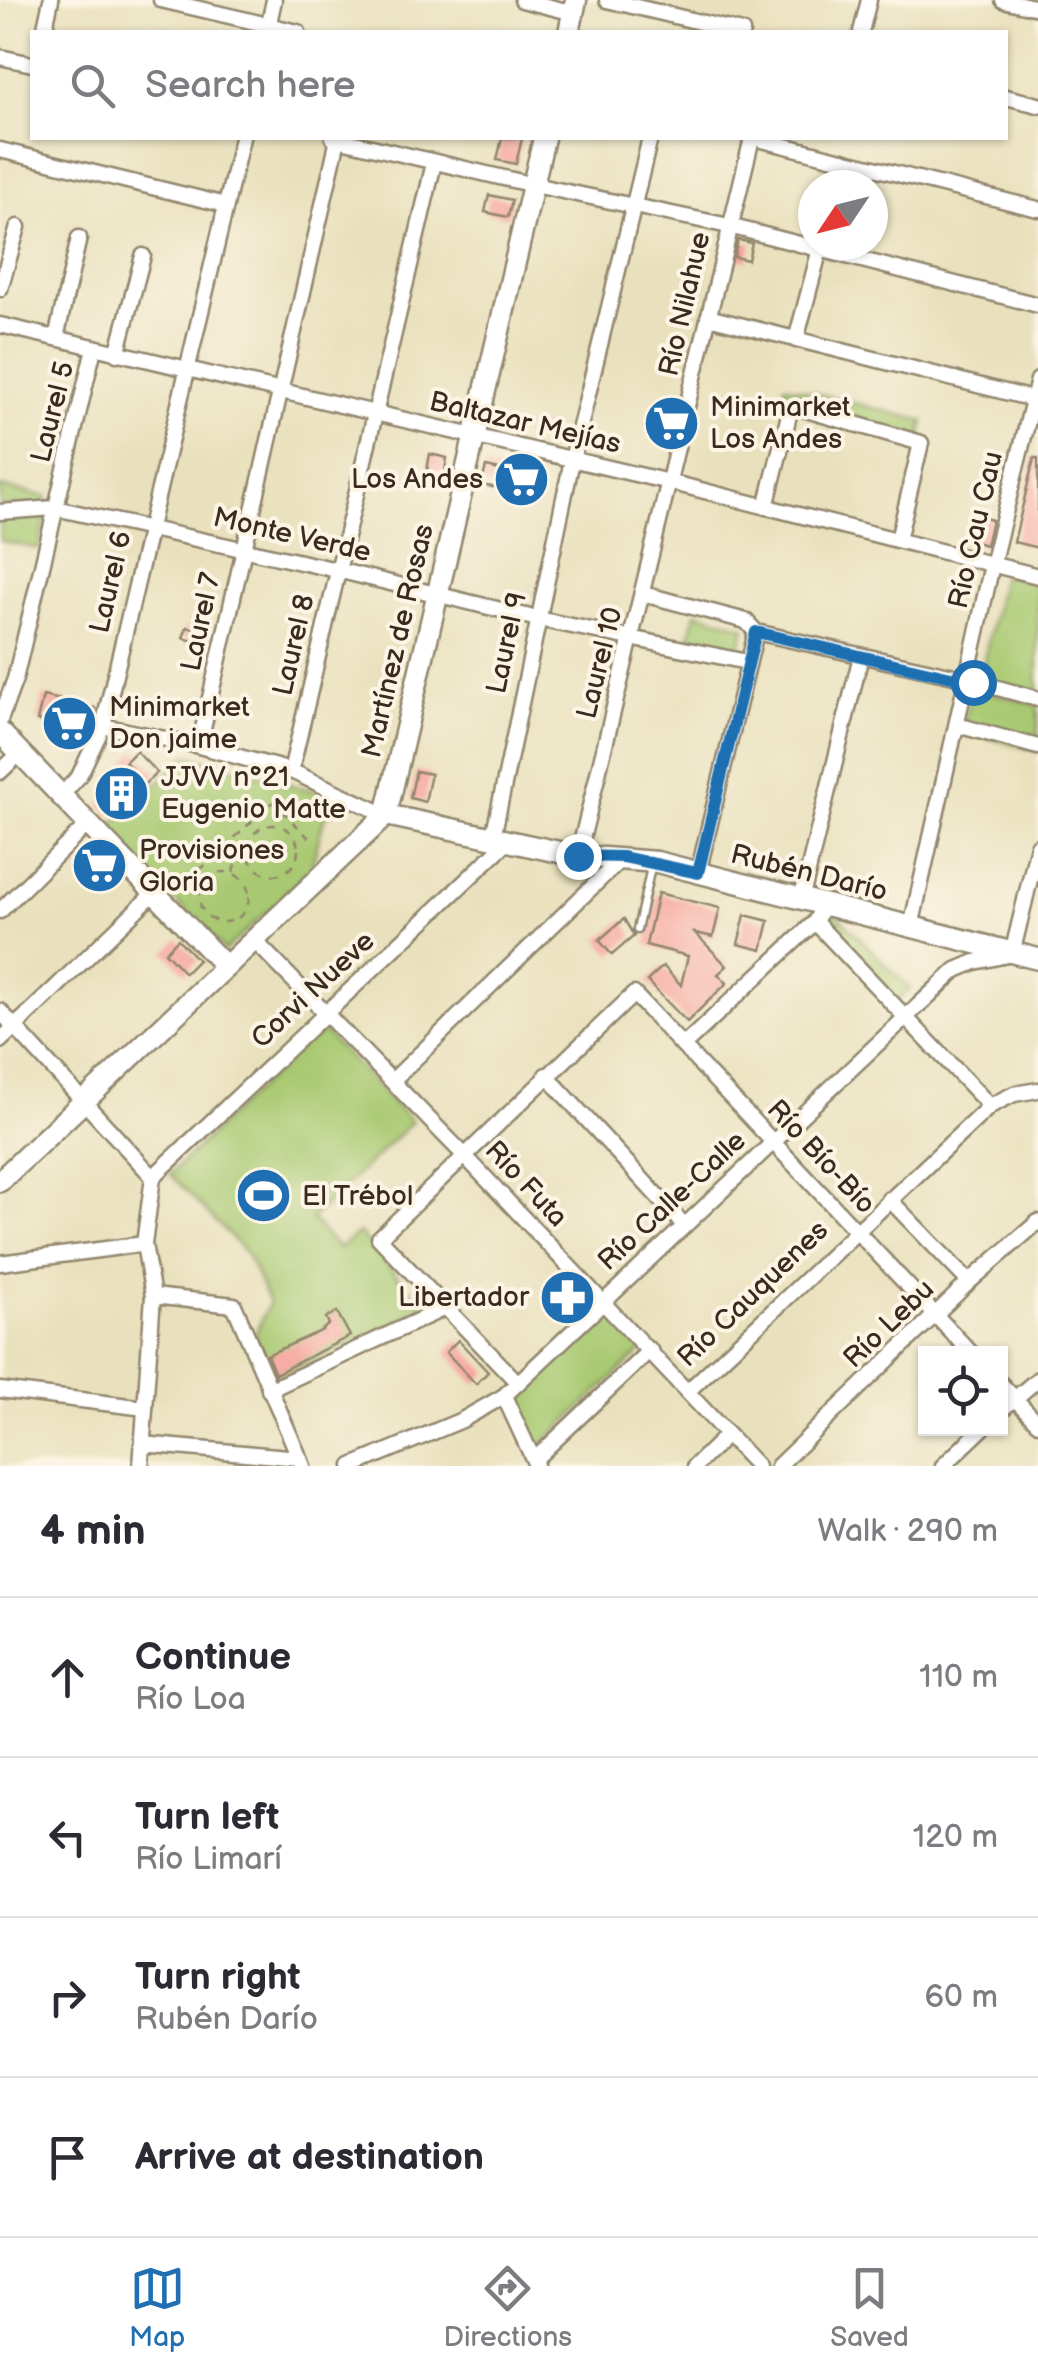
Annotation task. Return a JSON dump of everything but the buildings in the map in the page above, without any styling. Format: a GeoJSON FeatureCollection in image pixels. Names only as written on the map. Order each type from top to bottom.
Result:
{"type":"FeatureCollection","features":[{"type":"Feature","properties":{"kind":"street"},"geometry":{"type":"LineString","coordinates":[[44,30],[51,0]]}},
{"type":"Feature","properties":{"kind":"street"},"geometry":{"type":"LineString","coordinates":[[161,0],[268,29],[274,0]]}},
{"type":"Feature","properties":{"kind":"street"},"geometry":{"type":"LineString","coordinates":[[522,0],[573,15]]}},
{"type":"Feature","properties":{"kind":"street"},"geometry":{"type":"LineString","coordinates":[[607,0],[734,30]]}},
{"type":"Feature","properties":{"kind":"street"},"geometry":{"type":"LineString","coordinates":[[862,30],[869,0]]}},
{"type":"Feature","properties":{"kind":"street"},"geometry":{"type":"LineString","coordinates":[[1004,0],[1038,8]]}},
{"type":"Feature","properties":{"kind":"street"},"geometry":{"type":"LineString","coordinates":[[0,59],[30,64]]}},
{"type":"Feature","properties":{"kind":"street"},"geometry":{"type":"LineString","coordinates":[[1008,98],[1038,105]]}},
{"type":"Feature","properties":{"kind":"street","name":"Laurel 6"},"geometry":{"type":"LineString","coordinates":[[61,796],[79,776],[103,726],[242,140]]}},
{"type":"Feature","properties":{"kind":"street","name":"Laurel 7"},"geometry":{"type":"LineString","coordinates":[[199,746],[336,140]]}},
{"type":"Feature","properties":{"kind":"street"},"geometry":{"type":"LineString","coordinates":[[344,140],[534,186],[798,242]]}},
{"type":"Feature","properties":{"kind":"street","name":"Martínez de Rosas"},"geometry":{"type":"LineString","coordinates":[[386,815],[544,140]]}},
{"type":"Feature","properties":{"kind":"street","name":"Laurel 9"},"geometry":{"type":"LineString","coordinates":[[500,839],[538,619],[572,460],[649,140]]}},
{"type":"Feature","properties":{"kind":"street","name":"Río Nilahue"},"geometry":{"type":"LineString","coordinates":[[669,482],[752,140]]}},
{"type":"Feature","properties":{"kind":"street"},"geometry":{"type":"LineString","coordinates":[[761,140],[1038,209]]}},
{"type":"Feature","properties":{"kind":"street"},"geometry":{"type":"LineString","coordinates":[[0,150],[226,205]]}},
{"type":"Feature","properties":{"kind":"street"},"geometry":{"type":"LineString","coordinates":[[840,170],[843,160]]}},
{"type":"Feature","properties":{"kind":"street","name":"Laurel 8"},"geometry":{"type":"LineString","coordinates":[[291,771],[434,163]]}},
{"type":"Feature","properties":{"kind":"street"},"geometry":{"type":"LineString","coordinates":[[0,289],[18,226]]}},
{"type":"Feature","properties":{"kind":"street"},"geometry":{"type":"LineString","coordinates":[[56,338],[79,238]]}},
{"type":"Feature","properties":{"kind":"street"},"geometry":{"type":"LineString","coordinates":[[117,354],[144,256]]}},
{"type":"Feature","properties":{"kind":"street"},"geometry":{"type":"LineString","coordinates":[[796,340],[817,260]]}},
{"type":"Feature","properties":{"kind":"street"},"geometry":{"type":"LineString","coordinates":[[870,260],[1038,304]]}},
{"type":"Feature","properties":{"kind":"street"},"geometry":{"type":"LineString","coordinates":[[708,318],[1032,399]]}},
{"type":"Feature","properties":{"kind":"street","name":"Baltazar Mejías"},"geometry":{"type":"LineString","coordinates":[[1,328],[669,482],[1038,576]]}},
{"type":"Feature","properties":{"kind":"street","name":"Laurel 5"},"geometry":{"type":"LineString","coordinates":[[0,720],[15,680],[94,348]]}},
{"type":"Feature","properties":{"kind":"street","name":"Río Cau Cau"},"geometry":{"type":"LineString","coordinates":[[911,927],[1038,380]]}},
{"type":"Feature","properties":{"kind":"street"},"geometry":{"type":"LineString","coordinates":[[766,506],[790,411],[796,407],[921,444],[898,540]]}},
{"type":"Feature","properties":{"kind":"street","name":"Laurel 10"},"geometry":{"type":"LineString","coordinates":[[578,856],[669,482]]}},
{"type":"Feature","properties":{"kind":"street","name":"Monte Verde"},"geometry":{"type":"LineString","coordinates":[[0,512],[55,508],[538,619],[747,662]]}},
{"type":"Feature","properties":{"kind":"street"},"geometry":{"type":"LineString","coordinates":[[642,594],[746,621],[756,632],[1038,699]]}},
{"type":"Feature","properties":{"kind":"street"},"geometry":{"type":"LineString","coordinates":[[698,873],[756,632]]}},
{"type":"Feature","properties":{"kind":"street"},"geometry":{"type":"LineString","coordinates":[[683,1046],[813,909],[861,656]]}},
{"type":"Feature","properties":{"kind":"street"},"geometry":{"type":"LineString","coordinates":[[957,725],[1038,747]]}},
{"type":"Feature","properties":{"kind":"street","name":"Rubén Darío"},"geometry":{"type":"LineString","coordinates":[[103,726],[291,771],[386,815],[578,856],[652,862],[813,909],[911,927],[1038,960]]}},
{"type":"Feature","properties":{"kind":"street"},"geometry":{"type":"LineString","coordinates":[[0,732],[226,967]]}},
{"type":"Feature","properties":{"kind":"street"},"geometry":{"type":"LineString","coordinates":[[0,772],[20,753]]}},
{"type":"Feature","properties":{"kind":"street"},"geometry":{"type":"LineString","coordinates":[[0,1182],[226,967],[252,930],[386,815]]}},
{"type":"Feature","properties":{"kind":"street"},"geometry":{"type":"LineString","coordinates":[[0,911],[87,824]]}},
{"type":"Feature","properties":{"kind":"street","name":"Corvi Nueve"},"geometry":{"type":"LineString","coordinates":[[153,1177],[327,1012],[500,839]]}},
{"type":"Feature","properties":{"kind":"street"},"geometry":{"type":"LineString","coordinates":[[1012,954],[1038,846]]}},
{"type":"Feature","properties":{"kind":"street"},"geometry":{"type":"LineString","coordinates":[[392,1081],[623,857]]}},
{"type":"Feature","properties":{"kind":"street"},"geometry":{"type":"LineString","coordinates":[[0,1041],[153,894]]}},
{"type":"Feature","properties":{"kind":"street"},"geometry":{"type":"LineString","coordinates":[[813,909],[990,1106]]}},
{"type":"Feature","properties":{"kind":"street","name":"Río Futa"},"geometry":{"type":"LineString","coordinates":[[252,930],[757,1466]]}},
{"type":"Feature","properties":{"kind":"street","name":"Río Calle-Calle"},"geometry":{"type":"LineString","coordinates":[[352,1466],[462,1420],[504,1396],[956,970],[1012,954]]}},
{"type":"Feature","properties":{"kind":"street","name":"Río Bío-Bío"},"geometry":{"type":"LineString","coordinates":[[546,1075],[634,994],[965,1346]]}},
{"type":"Feature","properties":{"kind":"street"},"geometry":{"type":"LineString","coordinates":[[0,1011],[153,1177],[144,1244],[153,1296],[141,1466]]}},
{"type":"Feature","properties":{"kind":"street"},"geometry":{"type":"LineString","coordinates":[[518,1383],[379,1238],[380,1232],[546,1075],[684,1225]]}},
{"type":"Feature","properties":{"kind":"street","name":"Río Cauquenes"},"geometry":{"type":"LineString","coordinates":[[688,1391],[990,1106],[1014,1094],[1038,1090]]}},
{"type":"Feature","properties":{"kind":"street","name":"Río Bío-Bío"},"geometry":{"type":"LineString","coordinates":[[889,1198],[969,1282]]}},
{"type":"Feature","properties":{"kind":"street","name":"Río Lebu"},"geometry":{"type":"LineString","coordinates":[[778,1466],[969,1282],[1038,1222]]}},
{"type":"Feature","properties":{"kind":"street"},"geometry":{"type":"LineString","coordinates":[[0,1263],[144,1244]]}},
{"type":"Feature","properties":{"kind":"street"},"geometry":{"type":"LineString","coordinates":[[153,1296],[234,1305],[301,1462]]}},
{"type":"Feature","properties":{"kind":"street"},"geometry":{"type":"LineString","coordinates":[[269,1390],[445,1308]]}},
{"type":"Feature","properties":{"kind":"street"},"geometry":{"type":"LineString","coordinates":[[504,1396],[535,1463],[650,1350]]}},
{"type":"Feature","properties":{"kind":"street"},"geometry":{"type":"LineString","coordinates":[[1008,1404],[1038,1378]]}},
{"type":"Feature","properties":{"kind":"street"},"geometry":{"type":"LineString","coordinates":[[0,1390],[145,1408]]}},
{"type":"Feature","properties":{"kind":"street"},"geometry":{"type":"LineString","coordinates":[[1008,1392],[1038,1423]]}},
{"type":"Feature","properties":{"kind":"street"},"geometry":{"type":"LineString","coordinates":[[695,1466],[727,1435]]}},
{"type":"Feature","properties":{"kind":"street"},"geometry":{"type":"LineString","coordinates":[[943,1466],[974,1436]]}},
{"type":"Feature","properties":{"kind":"street"},"geometry":{"type":"LineString","coordinates":[[142,1444],[301,1462]]}},
{"type":"Feature","properties":{"kind":"lane"},"geometry":{"type":"LineString","coordinates":[[638,930],[652,862]]}},
{"type":"Feature","properties":{"kind":"path"},"geometry":{"type":"LineString","coordinates":[[175,894],[273,802],[309,838]]}},
{"type":"Feature","properties":{"kind":"path"},"geometry":{"type":"LineString","coordinates":[[279,826],[296,840],[298,854],[285,872],[265,873],[250,858],[250,844],[264,827],[279,826]]}},
{"type":"Feature","properties":{"kind":"path"},"geometry":{"type":"LineString","coordinates":[[232,874],[238,862],[250,858]]}},
{"type":"Feature","properties":{"kind":"path"},"geometry":{"type":"LineString","coordinates":[[244,913],[232,921],[217,922],[200,907],[198,898],[203,883],[216,873],[232,874],[248,890],[244,913],[252,930]]}},
{"type":"Feature","properties":{"kind":"green space"},"geometry":{"type":"Polygon","coordinates":[[[785,385],[924,421],[920,439],[781,401],[785,385]]]}},
{"type":"Feature","properties":{"kind":"green space"},"geometry":{"type":"Polygon","coordinates":[[[0,487],[47,497],[45,504],[0,507],[0,487]]]}},
{"type":"Feature","properties":{"kind":"green space"},"geometry":{"type":"Polygon","coordinates":[[[46,517],[39,549],[0,541],[0,519],[46,517]]]}},
{"type":"Feature","properties":{"kind":"green space"},"geometry":{"type":"Polygon","coordinates":[[[1002,575],[1038,583],[1038,693],[980,679],[1002,575]]]}},
{"type":"Feature","properties":{"kind":"green space"},"geometry":{"type":"Polygon","coordinates":[[[696,612],[745,627],[738,653],[689,640],[696,612]]]}},
{"type":"Feature","properties":{"kind":"green space"},"geometry":{"type":"Polygon","coordinates":[[[973,688],[1038,705],[1038,751],[962,731],[973,688]]]}},
{"type":"Feature","properties":{"kind":"green space"},"geometry":{"type":"Polygon","coordinates":[[[188,755],[346,800],[324,818],[311,870],[225,951],[106,830],[188,755]]]}},
{"type":"Feature","properties":{"kind":"green space"},"geometry":{"type":"Polygon","coordinates":[[[833,911],[910,989],[896,1002],[820,924],[833,911]]]}},
{"type":"Feature","properties":{"kind":"green space","name":"El Trébol"},"geometry":{"type":"Polygon","coordinates":[[[320,1028],[412,1122],[311,1219],[338,1248],[359,1233],[424,1306],[371,1336],[275,1377],[269,1376],[253,1339],[269,1303],[246,1253],[170,1174],[320,1028]]]}},
{"type":"Feature","properties":{"kind":"green space"},"geometry":{"type":"Polygon","coordinates":[[[605,1308],[643,1350],[535,1451],[512,1400],[605,1308]]]}},
{"type":"Feature","properties":{"kind":"place","name":"Minimarket Los Andes"},"geometry":{"type":"Point","coordinates":[671,423]}},
{"type":"Feature","properties":{"kind":"place","name":"Los Andes"},"geometry":{"type":"Point","coordinates":[522,479]}},
{"type":"Feature","properties":{"kind":"place","name":"Minimarket Don jaime"},"geometry":{"type":"Point","coordinates":[70,723]}},
{"type":"Feature","properties":{"kind":"place","name":"JJVV n°21 Eugenio Matte"},"geometry":{"type":"Point","coordinates":[122,793]}},
{"type":"Feature","properties":{"kind":"place","name":"Provisiones Gloria"},"geometry":{"type":"Point","coordinates":[100,866]}},
{"type":"Feature","properties":{"kind":"place","name":"El Trébol"},"geometry":{"type":"Point","coordinates":[263,1196]}},
{"type":"Feature","properties":{"kind":"place","name":"Libertador"},"geometry":{"type":"Point","coordinates":[568,1297]}},
{"type":"Feature","properties":{"kind":"route"},"geometry":{"type":"LineString","coordinates":[[578,856],[623,857],[698,873],[756,632],[973,682]]}}]}
